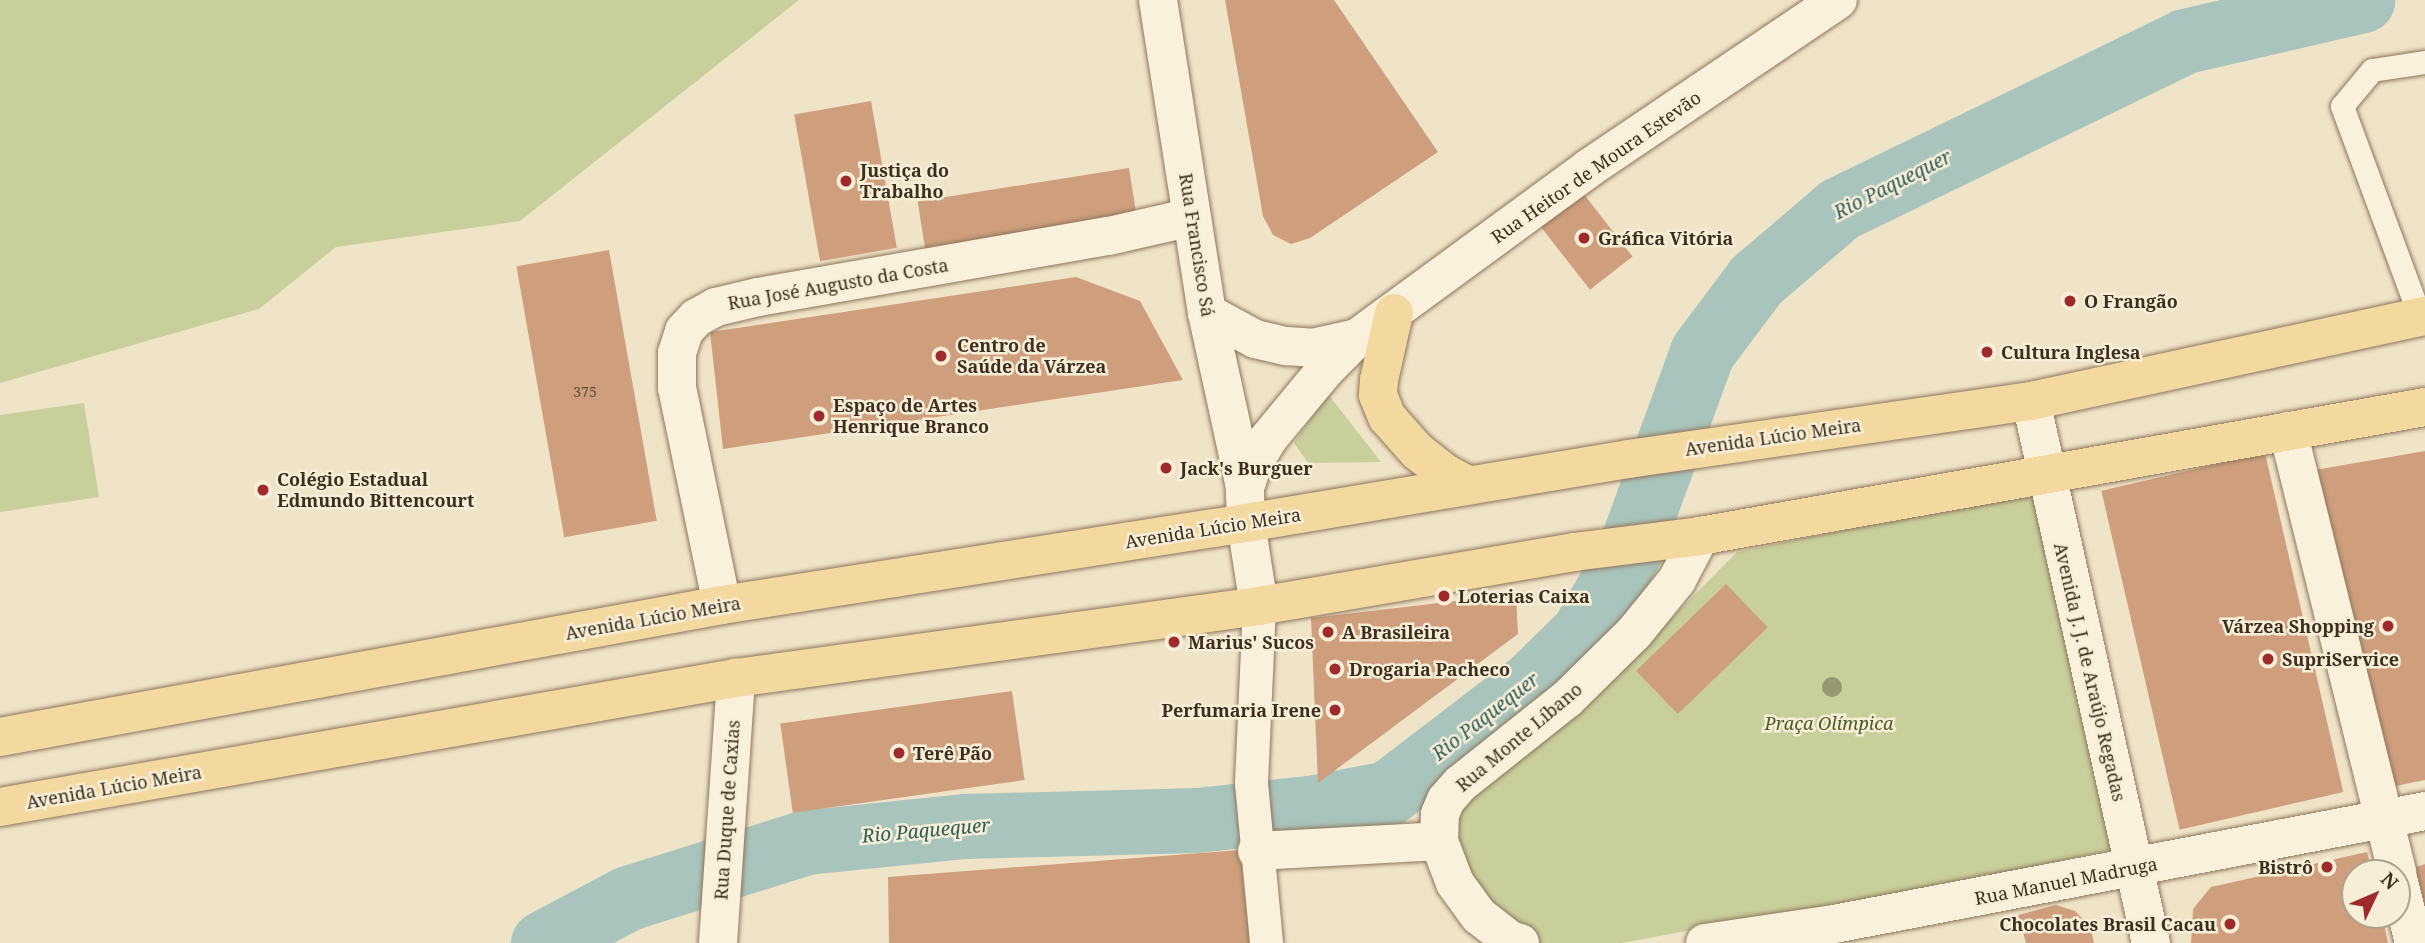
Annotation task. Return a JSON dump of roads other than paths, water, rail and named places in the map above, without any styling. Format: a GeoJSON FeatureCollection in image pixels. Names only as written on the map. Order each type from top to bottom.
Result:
{"type":"FeatureCollection","features":[{"type":"Feature","properties":{"kind":"main road"},"geometry":{"type":"LineString","coordinates":[[1394,313],[1379,380],[1378,395],[1387,417],[1417,451],[1469,486]]}},
{"type":"Feature","properties":{"kind":"main road","name":"Avenida Lúcio Meira"},"geometry":{"type":"LineString","coordinates":[[0,737],[1245,506],[1469,486],[1628,458],[2031,401],[2423,317]]}},
{"type":"Feature","properties":{"kind":"main road","name":"Avenida Lúcio Meira"},"geometry":{"type":"LineString","coordinates":[[0,807],[736,678],[1259,606],[1574,552],[1684,537],[2047,477],[2425,407]]}},
{"type":"Feature","properties":{"kind":"street","name":"Rua Francisco Sá"},"geometry":{"type":"LineString","coordinates":[[1158,0],[1207,313],[1245,506],[1259,606],[1251,783],[1257,845]]}},
{"type":"Feature","properties":{"kind":"street","name":"Rua Heitor de Moura Estevão"},"geometry":{"type":"LineString","coordinates":[[1357,338],[1589,168],[1838,0]]}},
{"type":"Feature","properties":{"kind":"street","name":"Rua José Augusto da Costa"},"geometry":{"type":"LineString","coordinates":[[722,605],[677,388],[677,353],[684,331],[696,318],[716,307],[758,297],[1109,236],[1192,217]]}},
{"type":"Feature","properties":{"kind":"street"},"geometry":{"type":"LineString","coordinates":[[1207,313],[1255,339],[1286,346],[1312,348],[1357,338]]}},
{"type":"Feature","properties":{"kind":"street"},"geometry":{"type":"LineString","coordinates":[[1245,506],[1253,464],[1274,431],[1326,369],[1357,338]]}},
{"type":"Feature","properties":{"kind":"street","name":"Avenida J. J. de Araújo Regadas"},"geometry":{"type":"LineString","coordinates":[[2031,401],[2151,943]]}},
{"type":"Feature","properties":{"kind":"street"},"geometry":{"type":"LineString","coordinates":[[2288,431],[2393,859]]}},
{"type":"Feature","properties":{"kind":"street","name":"Rua Monte Líbano"},"geometry":{"type":"LineString","coordinates":[[1520,943],[1510,940],[1479,916],[1455,883],[1439,841],[1440,814],[1446,800],[1461,784],[1567,699],[1610,658],[1664,598],[1684,537]]}},
{"type":"Feature","properties":{"kind":"street","name":"Rua Duque de Caxias"},"geometry":{"type":"LineString","coordinates":[[718,938],[736,678]]}},
{"type":"Feature","properties":{"kind":"street","name":"Rua Manuel Madruga"},"geometry":{"type":"LineString","coordinates":[[1705,943],[1835,934],[2134,868],[2425,811]]}},
{"type":"Feature","properties":{"kind":"street"},"geometry":{"type":"LineString","coordinates":[[1266,943],[1257,845],[1439,841]]}},
{"type":"Feature","properties":{"kind":"lane"},"geometry":{"type":"LineString","coordinates":[[2423,317],[2342,106],[2372,70],[2425,62]]}},
{"type":"Feature","properties":{"kind":"water"},"geometry":{"type":"Polygon","coordinates":[[[673,871],[669,904],[589,943],[513,943],[673,871]]]}},
{"type":"Feature","properties":{"kind":"waterway","name":"Rio Paquequer"},"geometry":{"type":"LineString","coordinates":[[543,943],[628,898],[807,842],[964,826],[1197,820],[1316,807],[1388,793],[1532,683],[1583,633],[1629,552],[1702,352],[1756,280],[1839,209],[2185,41],[2362,0]]}},
{"type":"Feature","properties":{"kind":"place","name":"Justiça do Trabalho"},"geometry":{"type":"Point","coordinates":[846,181]}},
{"type":"Feature","properties":{"kind":"place","name":"Gráfica Vitória"},"geometry":{"type":"Point","coordinates":[1584,238]}},
{"type":"Feature","properties":{"kind":"place","name":"O Frangão"},"geometry":{"type":"Point","coordinates":[2070,301]}},
{"type":"Feature","properties":{"kind":"place","name":"Cultura Inglesa"},"geometry":{"type":"Point","coordinates":[1987,352]}},
{"type":"Feature","properties":{"kind":"place","name":"Centro de Saúde da Várzea"},"geometry":{"type":"Point","coordinates":[941,356]}},
{"type":"Feature","properties":{"kind":"place","name":"Espaço de Artes Henrique Branco"},"geometry":{"type":"Point","coordinates":[819,416]}},
{"type":"Feature","properties":{"kind":"place","name":"Jack's Burguer"},"geometry":{"type":"Point","coordinates":[1166,468]}},
{"type":"Feature","properties":{"kind":"place","name":"Colégio Estadual Edmundo Bittencourt"},"geometry":{"type":"Point","coordinates":[263,490]}},
{"type":"Feature","properties":{"kind":"place","name":"Loterias Caixa"},"geometry":{"type":"Point","coordinates":[1444,596]}},
{"type":"Feature","properties":{"kind":"place","name":"Várzea Shopping"},"geometry":{"type":"Point","coordinates":[2388,626]}},
{"type":"Feature","properties":{"kind":"place","name":"A Brasileira"},"geometry":{"type":"Point","coordinates":[1328,632]}},
{"type":"Feature","properties":{"kind":"place","name":"Marius' Sucos"},"geometry":{"type":"Point","coordinates":[1174,642]}},
{"type":"Feature","properties":{"kind":"place","name":"SupriService"},"geometry":{"type":"Point","coordinates":[2268,659]}},
{"type":"Feature","properties":{"kind":"place","name":"Drogaria Pacheco"},"geometry":{"type":"Point","coordinates":[1335,669]}},
{"type":"Feature","properties":{"kind":"place","name":"Perfumaria Irene"},"geometry":{"type":"Point","coordinates":[1335,710]}},
{"type":"Feature","properties":{"kind":"place","name":"Terê Pão"},"geometry":{"type":"Point","coordinates":[899,753]}},
{"type":"Feature","properties":{"kind":"place","name":"Bistrô"},"geometry":{"type":"Point","coordinates":[2327,867]}},
{"type":"Feature","properties":{"kind":"place","name":"Chocolates Brasil Cacau"},"geometry":{"type":"Point","coordinates":[2230,924]}},
{"type":"Feature","properties":{"kind":"park label","name":"Praça Olímpica"},"geometry":{"type":"Point","coordinates":[1829,723]}}]}
